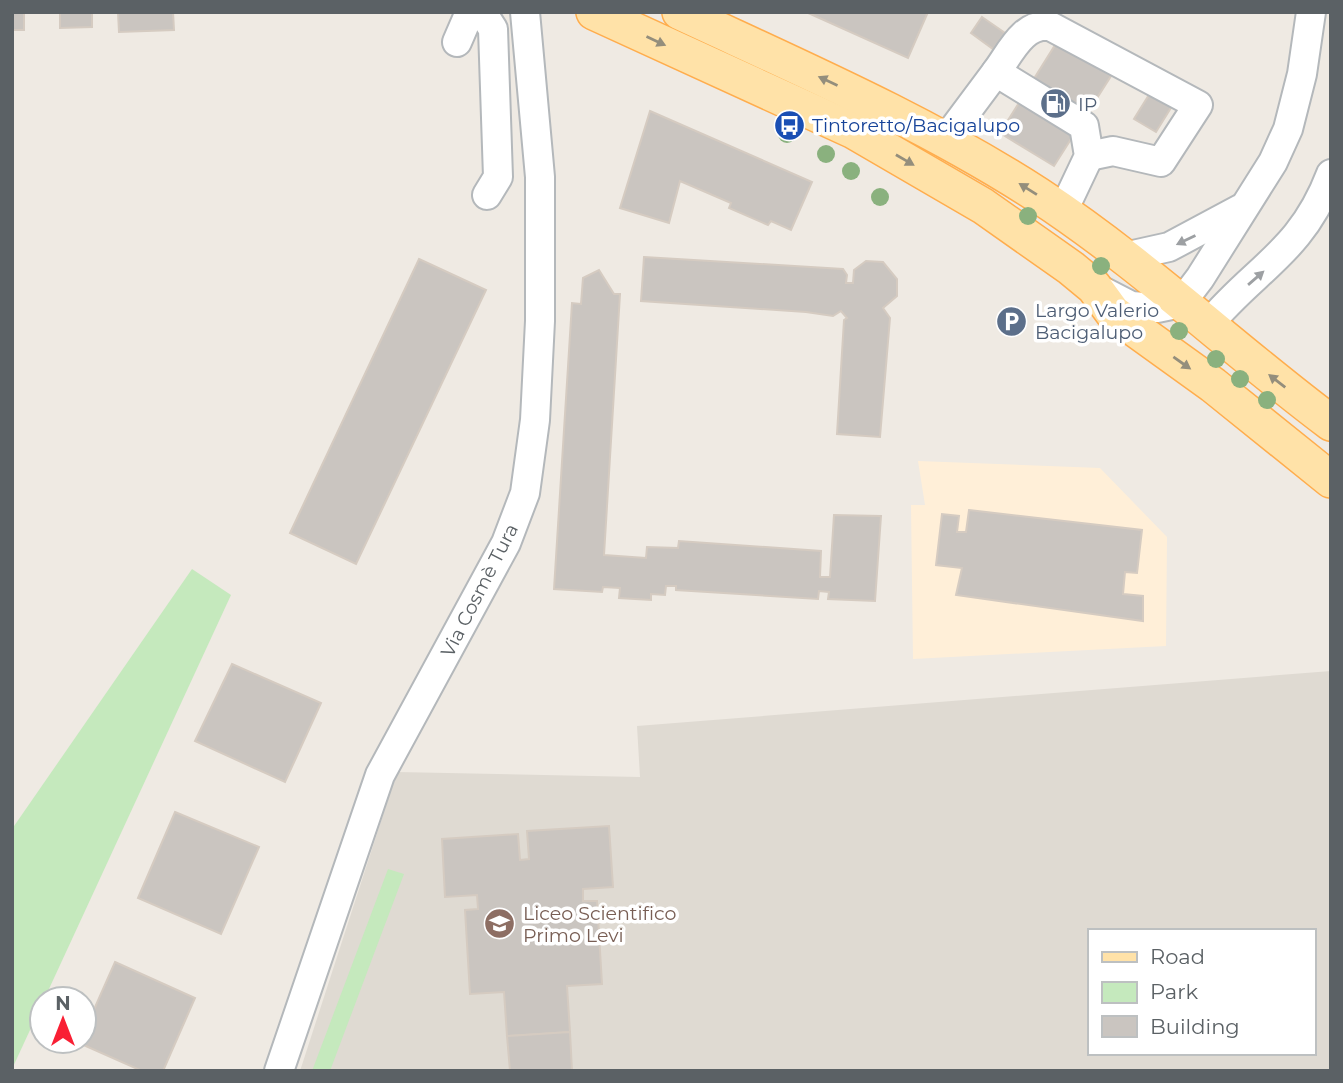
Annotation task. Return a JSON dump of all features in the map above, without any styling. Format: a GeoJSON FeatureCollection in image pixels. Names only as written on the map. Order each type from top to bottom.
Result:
{"type":"FeatureCollection","features":[{"type":"Feature","properties":{"kind":"main road"},"geometry":{"type":"LineString","coordinates":[[594,12],[877,144],[983,206],[1094,287],[1113,313],[1213,385],[1331,480]]}},
{"type":"Feature","properties":{"kind":"main road"},"geometry":{"type":"LineString","coordinates":[[680,12],[884,107],[946,139],[1062,213],[1124,257],[1331,423]]}},
{"type":"Feature","properties":{"kind":"street"},"geometry":{"type":"LineString","coordinates":[[457,42],[470,12]]}},
{"type":"Feature","properties":{"kind":"street"},"geometry":{"type":"LineString","coordinates":[[1094,287],[1131,306],[1157,308],[1181,303],[1200,278],[1242,207],[1273,162],[1288,130],[1302,74],[1311,12]]}},
{"type":"Feature","properties":{"kind":"street"},"geometry":{"type":"LineString","coordinates":[[487,195],[498,177],[493,18]]}},
{"type":"Feature","properties":{"kind":"street","name":"Via Cosmè Tura"},"geometry":{"type":"LineString","coordinates":[[279,1071],[380,775],[506,543],[525,493],[536,407],[540,203],[525,24]]}},
{"type":"Feature","properties":{"kind":"street"},"geometry":{"type":"LineString","coordinates":[[946,139],[1026,33],[1037,26],[1050,26],[1198,105],[1161,162],[1113,151],[1089,156]]}},
{"type":"Feature","properties":{"kind":"street"},"geometry":{"type":"LineString","coordinates":[[996,72],[1084,125],[1089,156],[1062,213]]}},
{"type":"Feature","properties":{"kind":"street"},"geometry":{"type":"LineString","coordinates":[[1208,326],[1229,301],[1296,240],[1313,215],[1331,174]]}},
{"type":"Feature","properties":{"kind":"street"},"geometry":{"type":"LineString","coordinates":[[1124,257],[1169,247],[1242,207]]}},
{"type":"Feature","properties":{"kind":"shaded area"},"geometry":{"type":"Polygon","coordinates":[[[918,461],[1100,468],[1167,537],[1166,646],[913,659],[911,505],[925,505],[918,461]]]}},
{"type":"Feature","properties":{"kind":"shaded area"},"geometry":{"type":"Polygon","coordinates":[[[1331,671],[1331,1071],[300,1071],[397,772],[640,777],[637,726],[1331,671]]]}},
{"type":"Feature","properties":{"kind":"green space"},"geometry":{"type":"Polygon","coordinates":[[[192,569],[231,595],[51,985],[28,985],[28,1034],[12,1069],[12,829],[192,569]]]}},
{"type":"Feature","properties":{"kind":"green space"},"geometry":{"type":"Polygon","coordinates":[[[388,869],[404,874],[330,1071],[312,1071],[388,869]]]}},
{"type":"Feature","properties":{"kind":"building"},"geometry":{"type":"Polygon","coordinates":[[[12,12],[24,12],[24,30],[12,30],[12,12]]]}},
{"type":"Feature","properties":{"kind":"building"},"geometry":{"type":"Polygon","coordinates":[[[60,12],[92,12],[92,27],[60,28],[60,12]]]}},
{"type":"Feature","properties":{"kind":"building"},"geometry":{"type":"Polygon","coordinates":[[[118,12],[173,12],[174,30],[119,32],[118,12]]]}},
{"type":"Feature","properties":{"kind":"building"},"geometry":{"type":"Polygon","coordinates":[[[806,12],[928,12],[908,58],[806,12]]]}},
{"type":"Feature","properties":{"kind":"building"},"geometry":{"type":"Polygon","coordinates":[[[982,17],[1005,33],[993,49],[971,33],[982,17]]]}},
{"type":"Feature","properties":{"kind":"building","name":"IP"},"geometry":{"type":"Polygon","coordinates":[[[1057,42],[1111,76],[1054,166],[1000,133],[1057,42]]]}},
{"type":"Feature","properties":{"kind":"building"},"geometry":{"type":"Polygon","coordinates":[[[1155,85],[1177,98],[1156,132],[1134,119],[1155,85]]]}},
{"type":"Feature","properties":{"kind":"building"},"geometry":{"type":"Polygon","coordinates":[[[650,111],[812,182],[791,230],[771,221],[768,225],[729,208],[731,203],[680,181],[669,223],[620,208],[650,111]]]}},
{"type":"Feature","properties":{"kind":"building"},"geometry":{"type":"Polygon","coordinates":[[[644,257],[843,269],[847,275],[846,283],[853,283],[854,270],[866,261],[883,262],[897,279],[897,296],[883,308],[890,318],[880,437],[837,434],[844,320],[847,318],[841,311],[833,316],[641,301],[644,257]]]}},
{"type":"Feature","properties":{"kind":"building"},"geometry":{"type":"Polygon","coordinates":[[[419,259],[486,290],[356,564],[290,533],[419,259]]]}},
{"type":"Feature","properties":{"kind":"building"},"geometry":{"type":"Polygon","coordinates":[[[599,270],[614,294],[620,294],[604,555],[646,558],[647,547],[678,548],[679,541],[821,551],[820,577],[830,577],[834,515],[881,516],[875,601],[828,599],[829,592],[819,591],[818,599],[676,590],[676,586],[666,586],[665,595],[651,594],[651,600],[619,598],[620,588],[603,587],[602,592],[554,589],[572,303],[581,304],[583,278],[599,270]]]}},
{"type":"Feature","properties":{"kind":"building"},"geometry":{"type":"Polygon","coordinates":[[[969,510],[1142,530],[1137,573],[1125,572],[1123,594],[1143,596],[1143,621],[956,595],[962,568],[936,565],[942,514],[959,516],[957,532],[966,532],[969,510]]]}},
{"type":"Feature","properties":{"kind":"building"},"geometry":{"type":"Polygon","coordinates":[[[232,664],[321,703],[285,782],[195,741],[232,664]]]}},
{"type":"Feature","properties":{"kind":"building"},"geometry":{"type":"Polygon","coordinates":[[[175,812],[259,847],[221,934],[138,898],[175,812]]]}},
{"type":"Feature","properties":{"kind":"building"},"geometry":{"type":"Polygon","coordinates":[[[609,826],[613,887],[583,889],[583,901],[597,901],[602,984],[567,986],[570,1032],[507,1036],[504,992],[470,994],[465,910],[478,909],[477,895],[445,897],[442,839],[518,834],[520,860],[529,859],[527,831],[609,826]]]}},
{"type":"Feature","properties":{"kind":"building"},"geometry":{"type":"Polygon","coordinates":[[[115,962],[195,998],[163,1071],[142,1071],[98,1051],[98,1000],[115,962]]]}},
{"type":"Feature","properties":{"kind":"building"},"geometry":{"type":"Polygon","coordinates":[[[570,1032],[572,1071],[510,1071],[507,1036],[570,1032]]]}},
{"type":"Feature","properties":{"kind":"place","name":"IP"},"geometry":{"type":"Point","coordinates":[1055,104]}},
{"type":"Feature","properties":{"kind":"place","name":"Tintoretto/Bacigalupo"},"geometry":{"type":"Point","coordinates":[789,125]}},
{"type":"Feature","properties":{"kind":"place","name":"Largo Valerio Bacigalupo"},"geometry":{"type":"Point","coordinates":[1012,321]}},
{"type":"Feature","properties":{"kind":"place","name":"Liceo Scientifico Primo Levi"},"geometry":{"type":"Point","coordinates":[500,924]}}]}
